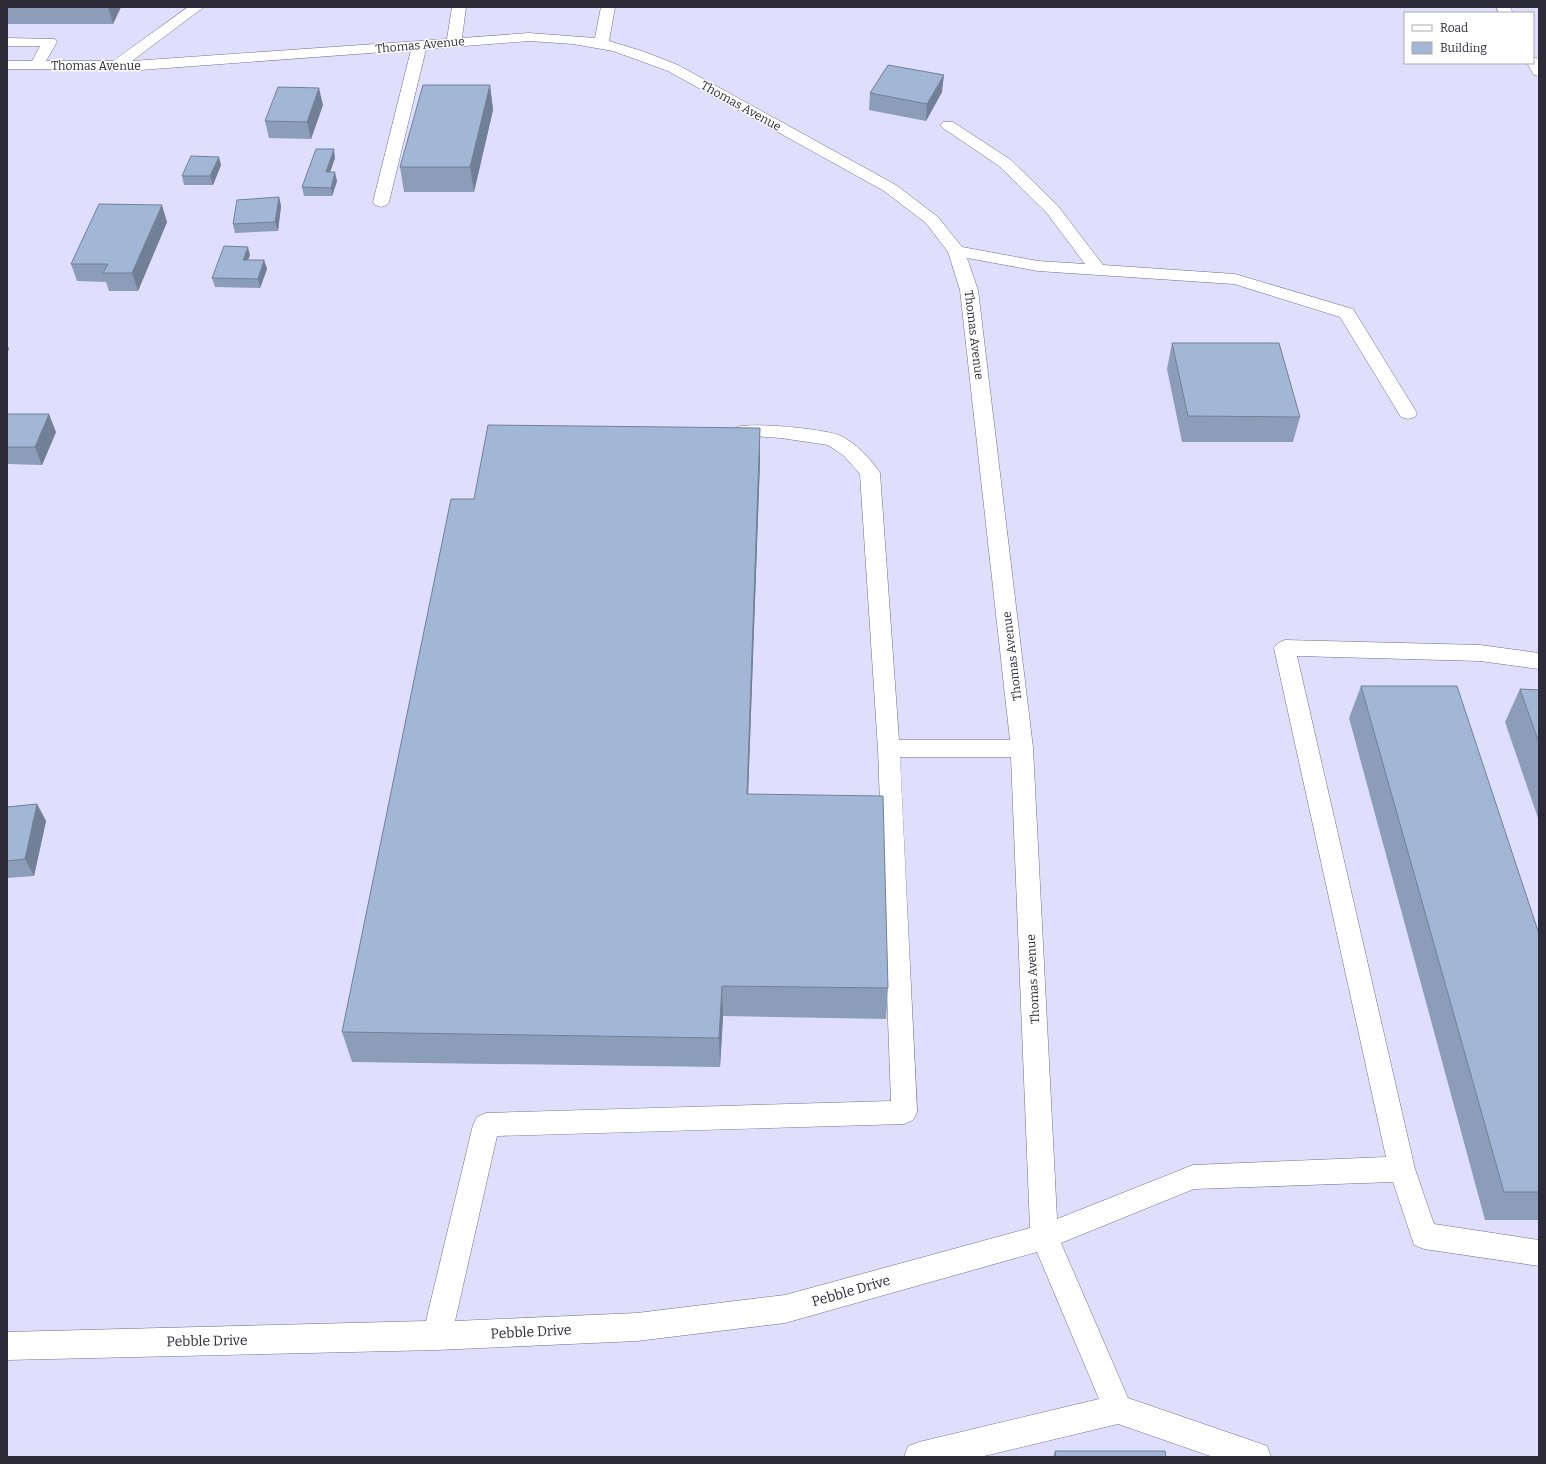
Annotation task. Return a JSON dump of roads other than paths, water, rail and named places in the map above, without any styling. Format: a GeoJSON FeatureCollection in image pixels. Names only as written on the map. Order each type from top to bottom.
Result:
{"type":"FeatureCollection","features":[{"type":"Feature","properties":{"kind":"street"},"geometry":{"type":"LineString","coordinates":[[116,66],[197,7]]}},
{"type":"Feature","properties":{"kind":"street"},"geometry":{"type":"LineString","coordinates":[[454,42],[459,7]]}},
{"type":"Feature","properties":{"kind":"street"},"geometry":{"type":"LineString","coordinates":[[601,44],[608,7]]}},
{"type":"Feature","properties":{"kind":"street","name":"Thomas Avenue"},"geometry":{"type":"LineString","coordinates":[[7,65],[116,66],[208,62],[529,36],[566,38],[601,44],[637,53],[673,68],[890,188],[932,220],[956,251],[969,290],[1022,748],[1044,1237]]}},
{"type":"Feature","properties":{"kind":"street"},"geometry":{"type":"LineString","coordinates":[[7,42],[50,42],[36,66]]}},
{"type":"Feature","properties":{"kind":"street"},"geometry":{"type":"LineString","coordinates":[[381,202],[420,45]]}},
{"type":"Feature","properties":{"kind":"street"},"geometry":{"type":"LineString","coordinates":[[1534,63],[1539,72]]}},
{"type":"Feature","properties":{"kind":"street"},"geometry":{"type":"LineString","coordinates":[[948,124],[1005,163],[1052,209],[1098,270]]}},
{"type":"Feature","properties":{"kind":"street"},"geometry":{"type":"LineString","coordinates":[[956,251],[1038,266],[1235,278],[1347,313],[1408,413]]}},
{"type":"Feature","properties":{"kind":"street"},"geometry":{"type":"LineString","coordinates":[[438,1336],[486,1125],[904,1112],[889,749],[870,473],[851,452],[833,440],[781,432],[744,431]]}},
{"type":"Feature","properties":{"kind":"street"},"geometry":{"type":"LineString","coordinates":[[1539,661],[1480,653],[1285,648],[1402,1169],[1424,1236],[1539,1253]]}},
{"type":"Feature","properties":{"kind":"street"},"geometry":{"type":"LineString","coordinates":[[889,749],[1022,748]]}},
{"type":"Feature","properties":{"kind":"street","name":"Pebble Drive"},"geometry":{"type":"LineString","coordinates":[[7,1346],[438,1336],[637,1327],[785,1309],[1044,1237],[1193,1177],[1402,1169]]}},
{"type":"Feature","properties":{"kind":"street"},"geometry":{"type":"LineString","coordinates":[[1044,1237],[1118,1409]]}},
{"type":"Feature","properties":{"kind":"street"},"geometry":{"type":"LineString","coordinates":[[919,1457],[1118,1409],[1256,1457]]}}]}
